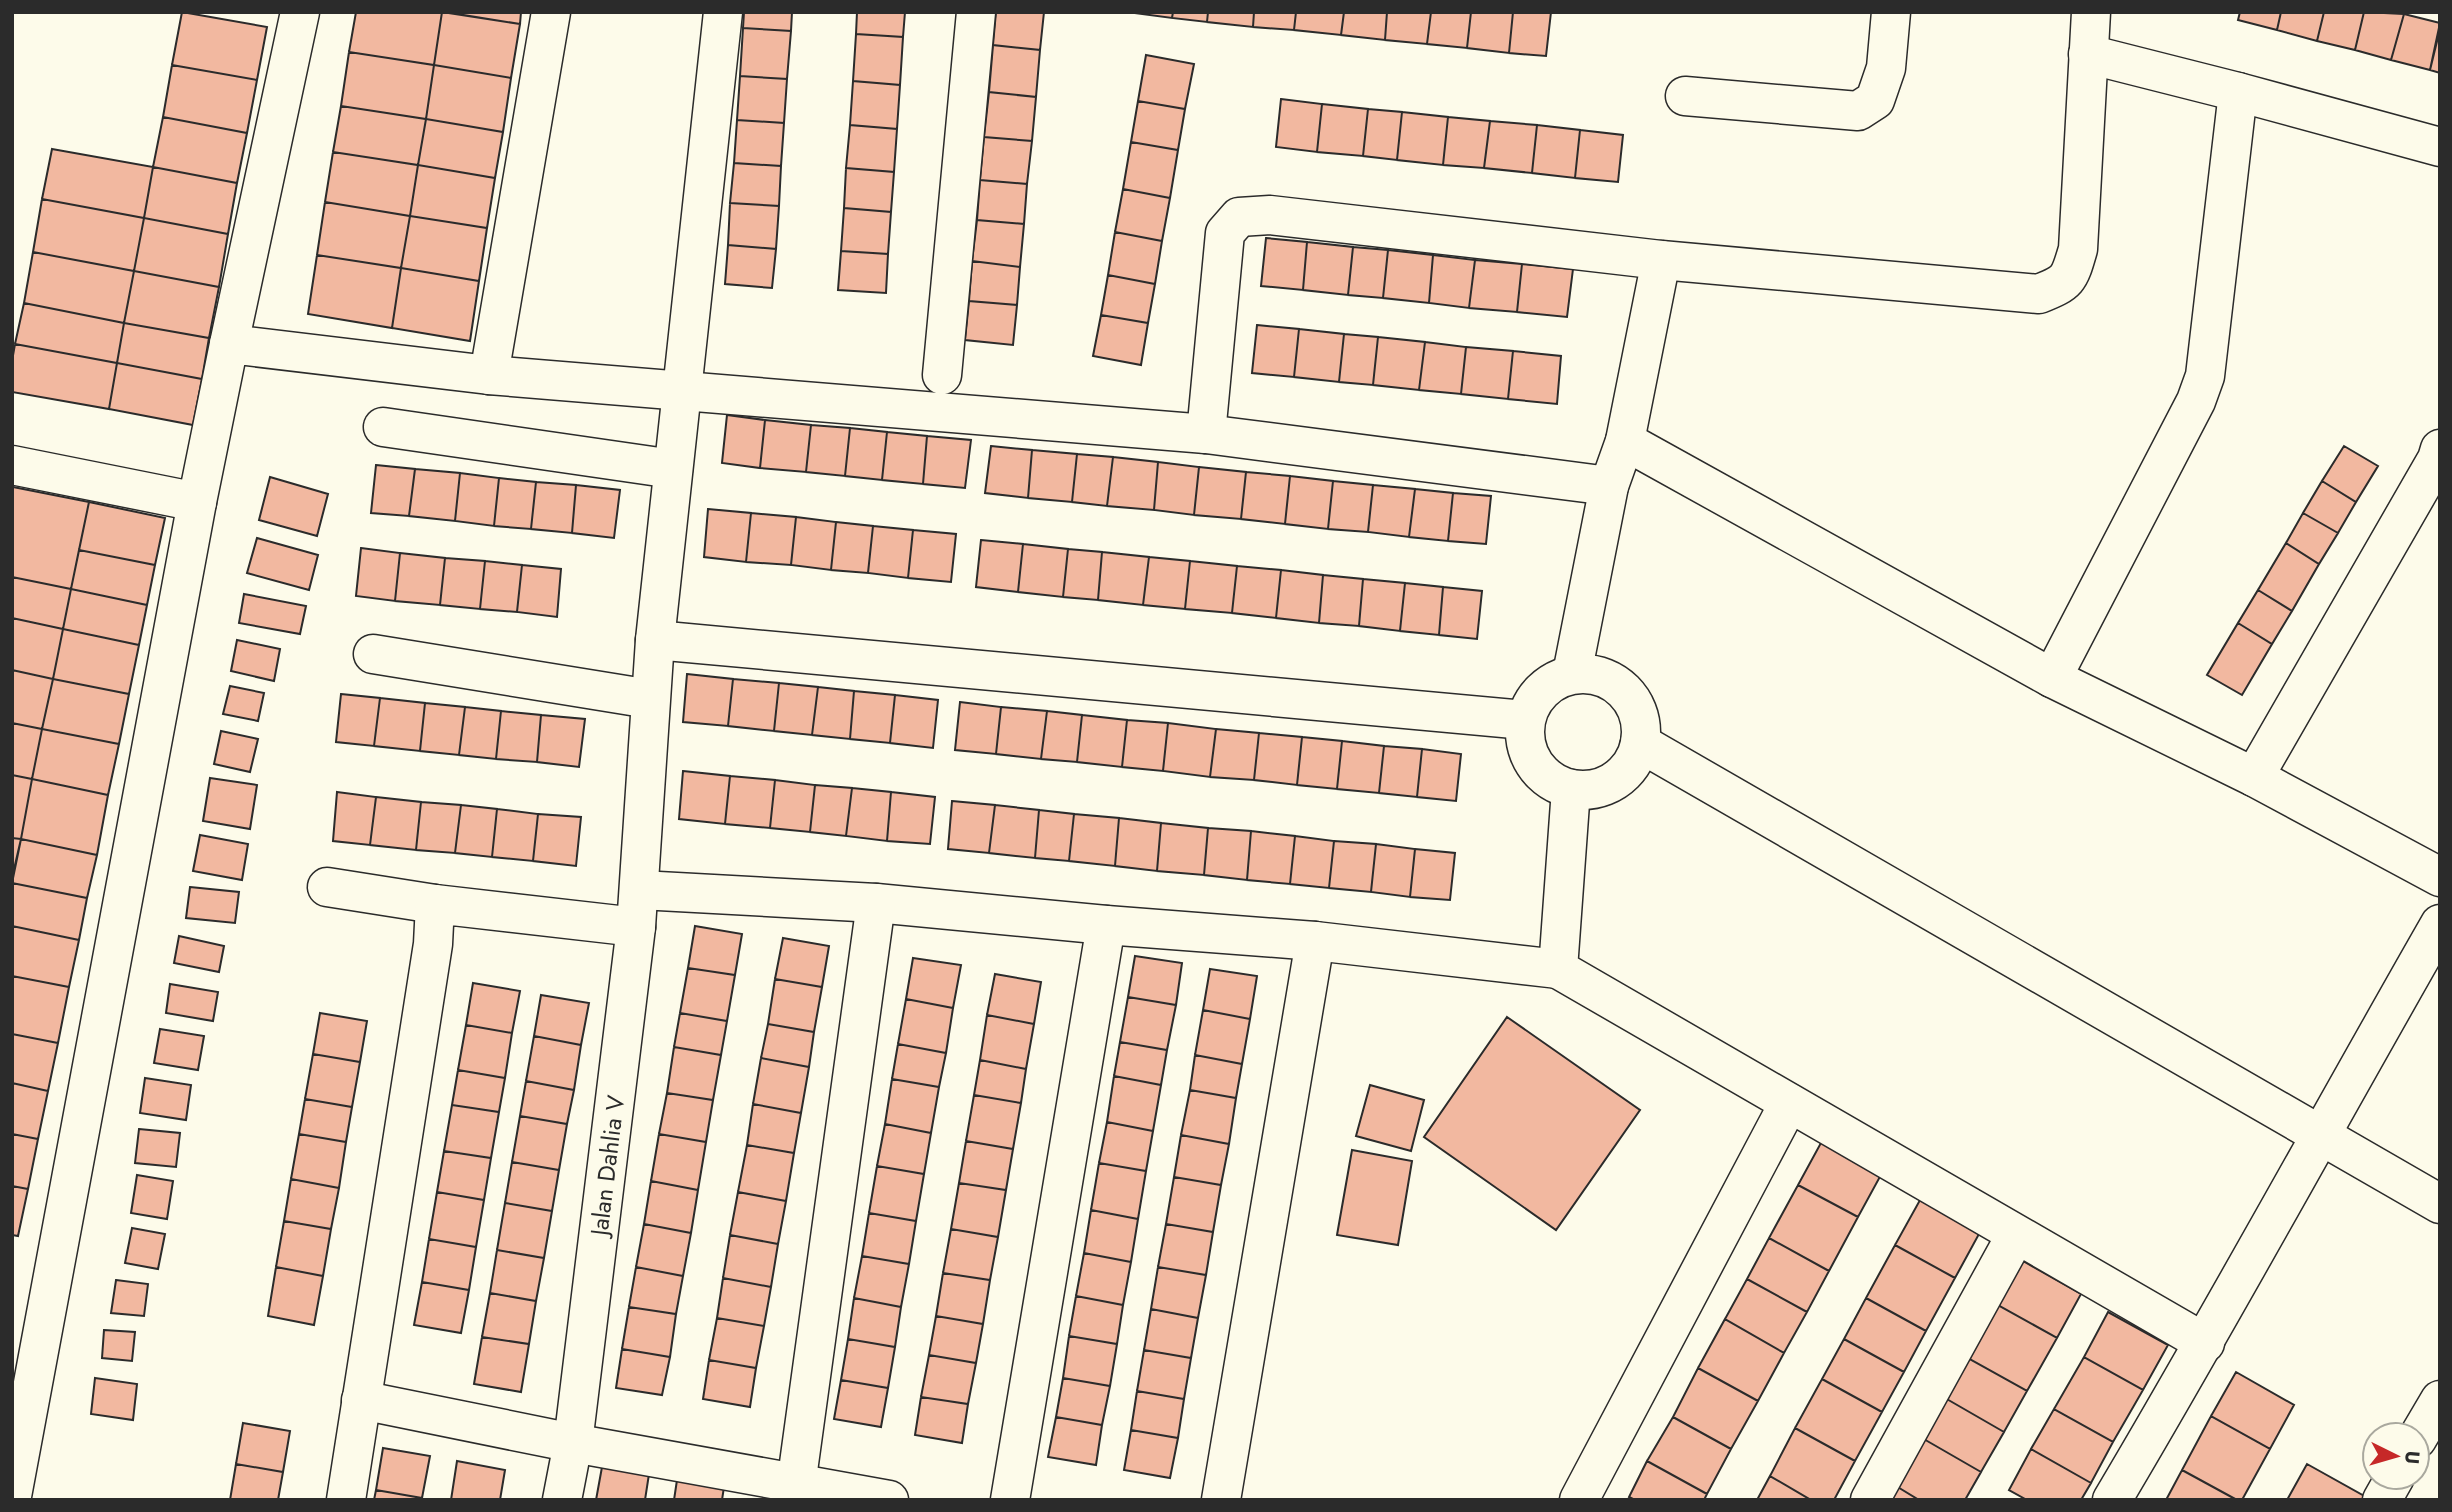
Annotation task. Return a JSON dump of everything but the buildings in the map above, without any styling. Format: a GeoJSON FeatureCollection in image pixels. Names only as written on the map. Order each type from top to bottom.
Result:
{"type":"FeatureCollection","features":[{"type":"Feature","properties":{"kind":"street"},"geometry":{"type":"LineString","coordinates":[[12,1496],[197,502],[300,12]]}},
{"type":"Feature","properties":{"kind":"street"},"geometry":{"type":"LineString","coordinates":[[489,375],[551,12]]}},
{"type":"Feature","properties":{"kind":"street","name":"Jalan Dahlia V"},"geometry":{"type":"LineString","coordinates":[[562,1500],[573,1443],[638,908],[655,640],[723,12]]}},
{"type":"Feature","properties":{"kind":"street"},"geometry":{"type":"LineString","coordinates":[[942,375],[976,12]]}},
{"type":"Feature","properties":{"kind":"street"},"geometry":{"type":"LineString","coordinates":[[1685,96],[1857,111],[1875,100],[1886,68],[1891,12]]}},
{"type":"Feature","properties":{"kind":"street"},"geometry":{"type":"LineString","coordinates":[[1206,434],[1225,233],[1239,217],[1270,215],[1661,260],[2039,294],[2061,285],[2071,275],[2078,249],[2091,12]]}},
{"type":"Feature","properties":{"kind":"street"},"geometry":{"type":"LineString","coordinates":[[2088,54],[2440,147]]}},
{"type":"Feature","properties":{"kind":"street"},"geometry":{"type":"LineString","coordinates":[[2052,678],[2196,401],[2205,376],[2238,92]]}},
{"type":"Feature","properties":{"kind":"street"},"geometry":{"type":"LineString","coordinates":[[1572,674],[1609,486],[1625,441],[1661,260]]}},
{"type":"Feature","properties":{"kind":"street"},"geometry":{"type":"LineString","coordinates":[[229,344],[489,375],[1206,434],[1609,486]]}},
{"type":"Feature","properties":{"kind":"street"},"geometry":{"type":"LineString","coordinates":[[383,427],[673,469]]}},
{"type":"Feature","properties":{"kind":"street"},"geometry":{"type":"LineString","coordinates":[[1625,441],[2052,678],[2254,777],[2440,877]]}},
{"type":"Feature","properties":{"kind":"street"},"geometry":{"type":"LineString","coordinates":[[2254,777],[2431,471],[2440,449]]}},
{"type":"Feature","properties":{"kind":"street"},"geometry":{"type":"LineString","coordinates":[[12,465],[197,502]]}},
{"type":"Feature","properties":{"kind":"street"},"geometry":{"type":"LineString","coordinates":[[655,640],[1525,720]]}},
{"type":"Feature","properties":{"kind":"street"},"geometry":{"type":"LineString","coordinates":[[373,654],[650,699]]}},
{"type":"Feature","properties":{"kind":"street"},"geometry":{"type":"LineString","coordinates":[[1572,674],[1594,674],[1616,682],[1632,699],[1640,720],[1640,743],[1631,765],[1615,781],[1594,790],[1571,789],[1550,781],[1534,765],[1525,744],[1525,720],[1534,699],[1550,682],[1572,674]]}},
{"type":"Feature","properties":{"kind":"street"},"geometry":{"type":"LineString","coordinates":[[1640,743],[2440,1204]]}},
{"type":"Feature","properties":{"kind":"street"},"geometry":{"type":"LineString","coordinates":[[1558,969],[1571,789]]}},
{"type":"Feature","properties":{"kind":"street"},"geometry":{"type":"LineString","coordinates":[[327,887],[435,904],[638,908],[876,903],[1106,925],[1315,940],[1558,969],[2205,1343]]}},
{"type":"Feature","properties":{"kind":"street"},"geometry":{"type":"LineString","coordinates":[[795,1491],[876,903]]}},
{"type":"Feature","properties":{"kind":"street"},"geometry":{"type":"LineString","coordinates":[[346,1500],[433,944],[435,904]]}},
{"type":"Feature","properties":{"kind":"street"},"geometry":{"type":"LineString","coordinates":[[2112,1500],[2205,1343],[2440,924]]}},
{"type":"Feature","properties":{"kind":"street"},"geometry":{"type":"LineString","coordinates":[[1010,1500],[1106,925]]}},
{"type":"Feature","properties":{"kind":"street"},"geometry":{"type":"LineString","coordinates":[[1221,1500],[1315,940]]}},
{"type":"Feature","properties":{"kind":"street"},"geometry":{"type":"LineString","coordinates":[[1579,1500],[1789,1103]]}},
{"type":"Feature","properties":{"kind":"street"},"geometry":{"type":"LineString","coordinates":[[1870,1500],[2016,1235]]}},
{"type":"Feature","properties":{"kind":"street"},"geometry":{"type":"LineString","coordinates":[[361,1400],[795,1491],[889,1500]]}},
{"type":"Feature","properties":{"kind":"street"},"geometry":{"type":"LineString","coordinates":[[2428,1421],[2440,1400]]}}]}
